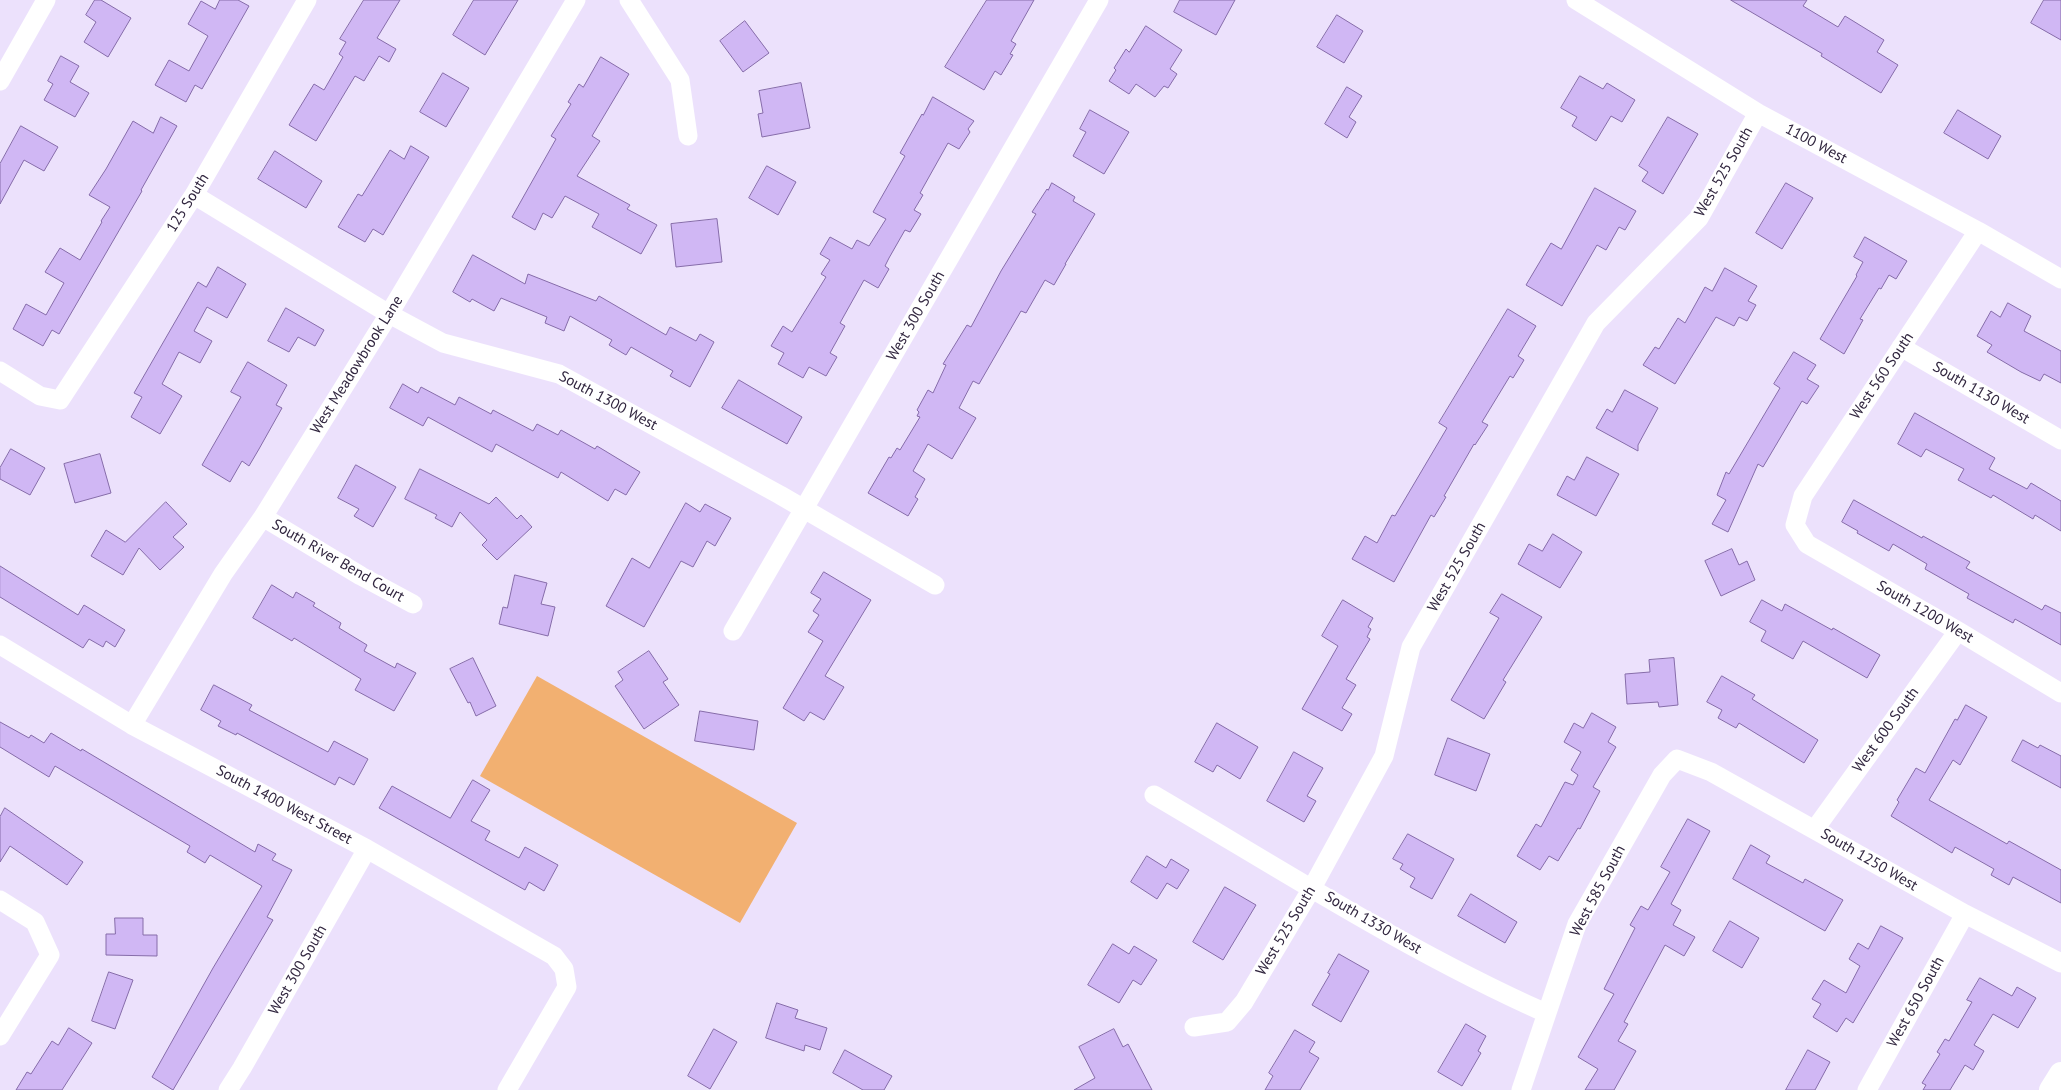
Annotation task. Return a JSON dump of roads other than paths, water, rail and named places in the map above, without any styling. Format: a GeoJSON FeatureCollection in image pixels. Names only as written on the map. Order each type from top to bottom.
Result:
{"type":"FeatureCollection","features":[{"type":"Feature","properties":{"kind":"street"},"geometry":{"type":"LineString","coordinates":[[0,81],[7,55],[46,0]]}},
{"type":"Feature","properties":{"kind":"street","name":"125 South"},"geometry":{"type":"LineString","coordinates":[[0,371],[40,396],[60,400],[194,195],[307,0]]}},
{"type":"Feature","properties":{"kind":"street","name":"West Meadowbrook Lane"},"geometry":{"type":"LineString","coordinates":[[132,725],[223,574],[264,517],[389,314],[576,0]]}},
{"type":"Feature","properties":{"kind":"street"},"geometry":{"type":"LineString","coordinates":[[629,0],[680,80],[688,136]]}},
{"type":"Feature","properties":{"kind":"street","name":"West 300 South"},"geometry":{"type":"LineString","coordinates":[[733,631],[1099,0]]}},
{"type":"Feature","properties":{"kind":"street","name":"1100 West"},"geometry":{"type":"LineString","coordinates":[[1576,0],[1758,113],[1978,231],[2061,279]]}},
{"type":"Feature","properties":{"kind":"street","name":"West 525 South"},"geometry":{"type":"LineString","coordinates":[[1194,1027],[1227,1022],[1244,1002],[1312,888],[1384,756],[1412,647],[1596,323],[1699,218],[1758,113]]}},
{"type":"Feature","properties":{"kind":"street","name":"South 1300 West"},"geometry":{"type":"LineString","coordinates":[[194,195],[389,314],[443,343],[559,374],[804,509],[935,585]]}},
{"type":"Feature","properties":{"kind":"street","name":"West 560 South"},"geometry":{"type":"LineString","coordinates":[[1795,525],[1803,496],[1978,231]]}},
{"type":"Feature","properties":{"kind":"street","name":"South 1130 West"},"geometry":{"type":"LineString","coordinates":[[1901,348],[2061,440]]}},
{"type":"Feature","properties":{"kind":"street","name":"South River Bend Court"},"geometry":{"type":"LineString","coordinates":[[264,517],[361,576],[413,604]]}},
{"type":"Feature","properties":{"kind":"street","name":"South 1200 West"},"geometry":{"type":"LineString","coordinates":[[1795,525],[1807,544],[2061,693]]}},
{"type":"Feature","properties":{"kind":"street","name":"West 600 South"},"geometry":{"type":"LineString","coordinates":[[1815,829],[1958,631]]}},
{"type":"Feature","properties":{"kind":"street","name":"South 1400 West Street"},"geometry":{"type":"LineString","coordinates":[[0,645],[132,725],[368,849],[554,956],[564,969],[566,987],[506,1090]]}},
{"type":"Feature","properties":{"kind":"street","name":"South 1250 West"},"geometry":{"type":"LineString","coordinates":[[1676,759],[1711,772],[1965,914],[2061,963]]}},
{"type":"Feature","properties":{"kind":"street","name":"West 585 South"},"geometry":{"type":"LineString","coordinates":[[1521,1090],[1577,924],[1662,775],[1676,759]]}},
{"type":"Feature","properties":{"kind":"street","name":"South 1330 West"},"geometry":{"type":"LineString","coordinates":[[1154,795],[1412,946],[1489,988],[1546,1013]]}},
{"type":"Feature","properties":{"kind":"street","name":"West 300 South"},"geometry":{"type":"LineString","coordinates":[[228,1090],[368,849]]}},
{"type":"Feature","properties":{"kind":"street"},"geometry":{"type":"LineString","coordinates":[[0,900],[35,922],[50,955],[0,1036]]}},
{"type":"Feature","properties":{"kind":"street","name":"West 650 South"},"geometry":{"type":"LineString","coordinates":[[1867,1090],[1965,914]]}},
{"type":"Feature","properties":{"kind":"street"},"geometry":{"type":"LineString","coordinates":[[2051,1090],[2061,1074]]}}]}
